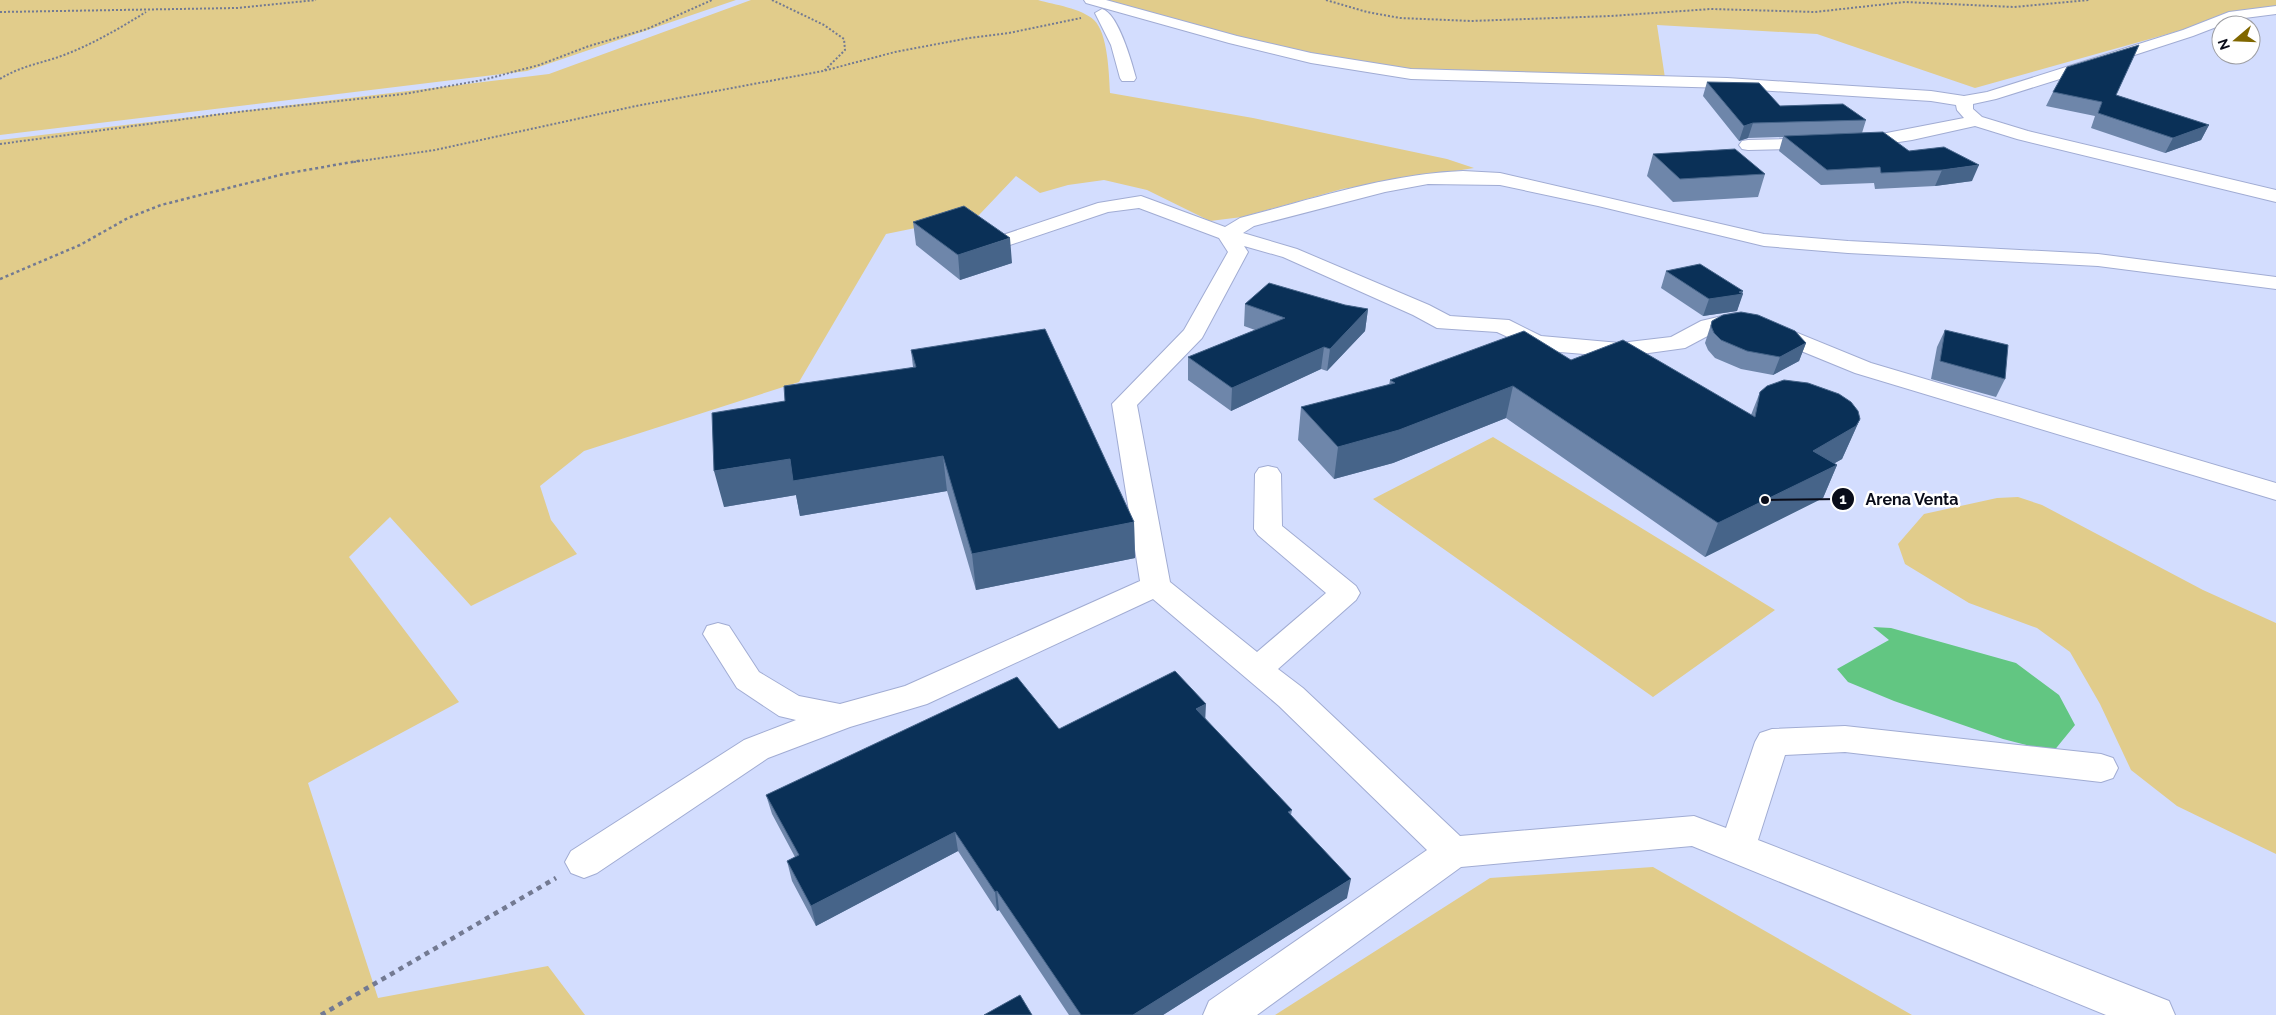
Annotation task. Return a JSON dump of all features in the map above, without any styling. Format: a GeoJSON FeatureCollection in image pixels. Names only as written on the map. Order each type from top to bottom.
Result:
{"type":"FeatureCollection","features":[{"type":"Feature","properties":{"kind":"street"},"geometry":{"type":"LineString","coordinates":[[1091,0],[1234,40],[1312,58],[1411,74],[1728,83],[1931,96],[1964,101],[1990,96],[2124,54],[2234,15],[2276,10]]}},
{"type":"Feature","properties":{"kind":"street"},"geometry":{"type":"LineString","coordinates":[[1102,13],[1119,44],[1128,78]]}},
{"type":"Feature","properties":{"kind":"street"},"geometry":{"type":"LineString","coordinates":[[1964,101],[1965,110],[1976,121]]}},
{"type":"Feature","properties":{"kind":"street"},"geometry":{"type":"LineString","coordinates":[[1748,145],[1866,142],[1912,135],[1976,121],[2033,137],[2276,196]]}},
{"type":"Feature","properties":{"kind":"street"},"geometry":{"type":"LineString","coordinates":[[1226,234],[1247,222],[1384,187],[1428,178],[1463,177],[1500,179],[1598,200],[1764,240],[1848,248],[2098,260],[2276,283]]}},
{"type":"Feature","properties":{"kind":"street"},"geometry":{"type":"LineString","coordinates":[[1001,242],[1106,207],[1141,202],[1226,234],[1290,253],[1421,310],[1445,323],[1501,325],[1536,343],[1620,350],[1677,342],[1709,326],[1735,320],[1752,324],[1863,368],[2276,492]]}},
{"type":"Feature","properties":{"kind":"street"},"geometry":{"type":"LineString","coordinates":[[1226,234],[1238,252],[1194,333],[1124,404],[1156,586],[1291,697],[1453,852]]}},
{"type":"Feature","properties":{"kind":"street"},"geometry":{"type":"LineString","coordinates":[[1258,669],[1345,594],[1268,529],[1268,474]]}},
{"type":"Feature","properties":{"kind":"street"},"geometry":{"type":"LineString","coordinates":[[584,862],[756,749],[840,717],[915,695],[1156,586]]}},
{"type":"Feature","properties":{"kind":"street"},"geometry":{"type":"LineString","coordinates":[[718,634],[748,680],[791,707],[840,717]]}},
{"type":"Feature","properties":{"kind":"street"},"geometry":{"type":"LineString","coordinates":[[1737,848],[1772,742],[1845,738],[2100,768]]}},
{"type":"Feature","properties":{"kind":"street"},"geometry":{"type":"LineString","coordinates":[[1224,1015],[1453,852],[1694,831],[2154,1015]]}},
{"type":"Feature","properties":{"kind":"path"},"geometry":{"type":"LineString","coordinates":[[0,12],[241,8],[316,0]]}},
{"type":"Feature","properties":{"kind":"path"},"geometry":{"type":"LineString","coordinates":[[0,144],[238,112],[404,94],[483,80],[539,65],[589,46],[647,29],[712,0]]}},
{"type":"Feature","properties":{"kind":"path"},"geometry":{"type":"LineString","coordinates":[[772,0],[824,25],[844,39],[845,50],[823,71]]}},
{"type":"Feature","properties":{"kind":"path"},"geometry":{"type":"LineString","coordinates":[[1326,0],[1367,12],[1400,18],[1471,21],[1602,16],[1711,9],[1815,12],[1904,2],[2014,7],[2089,0]]}},
{"type":"Feature","properties":{"kind":"path"},"geometry":{"type":"LineString","coordinates":[[1904,2],[1911,0]]}},
{"type":"Feature","properties":{"kind":"path"},"geometry":{"type":"LineString","coordinates":[[0,79],[18,68],[63,55],[98,40],[148,11]]}},
{"type":"Feature","properties":{"kind":"path"},"geometry":{"type":"LineString","coordinates":[[0,279],[80,245],[128,218],[161,205],[202,194],[324,166],[435,150],[636,106],[823,71],[895,52],[969,38],[1009,33],[1102,13]]}},
{"type":"Feature","properties":{"kind":"path"},"geometry":{"type":"LineString","coordinates":[[321,1015],[584,862]]}},
{"type":"Feature","properties":{"kind":"shaded area"},"geometry":{"type":"Polygon","coordinates":[[[0,0],[736,0],[527,71],[0,135],[0,0]]]}},
{"type":"Feature","properties":{"kind":"shaded area"},"geometry":{"type":"Polygon","coordinates":[[[751,0],[1038,0],[1075,10],[1089,16],[1099,26],[1105,44],[1110,93],[1253,118],[1447,159],[1474,168],[1342,189],[1242,217],[1210,221],[1147,190],[1104,180],[1068,185],[1040,193],[1016,176],[979,215],[886,234],[799,382],[584,451],[540,486],[551,520],[577,554],[471,606],[390,517],[349,557],[459,702],[308,783],[378,998],[548,966],[585,1015],[0,1015],[0,140],[549,74],[751,0]]]}},
{"type":"Feature","properties":{"kind":"shaded area"},"geometry":{"type":"Polygon","coordinates":[[[1106,0],[2276,0],[2276,7],[2257,9],[2236,15],[2211,15],[2211,22],[1975,88],[1817,34],[1657,25],[1665,78],[1418,71],[1236,38],[1106,0]]]}},
{"type":"Feature","properties":{"kind":"shaded area"},"geometry":{"type":"Polygon","coordinates":[[[1493,437],[1775,610],[1653,697],[1373,499],[1493,437]]]}},
{"type":"Feature","properties":{"kind":"shaded area"},"geometry":{"type":"Polygon","coordinates":[[[2018,497],[2042,505],[2203,590],[2276,623],[2276,854],[2177,806],[2131,770],[2100,704],[2070,652],[2037,628],[1969,603],[1905,564],[1898,544],[1924,514],[1997,498],[2018,497]]]}},
{"type":"Feature","properties":{"kind":"shaded area"},"geometry":{"type":"Polygon","coordinates":[[[1873,627],[1891,628],[2016,663],[2059,695],[2075,725],[2053,752],[2003,739],[1894,701],[1848,682],[1837,669],[1889,640],[1873,627]]]}},
{"type":"Feature","properties":{"kind":"shaded area"},"geometry":{"type":"Polygon","coordinates":[[[1653,867],[1912,1015],[1275,1015],[1490,878],[1653,867]]]}},
{"type":"Feature","properties":{"kind":"building"},"geometry":{"type":"Polygon","coordinates":[[[2139,45],[2116,95],[2209,125],[2173,138],[2098,113],[2102,102],[2053,92],[2067,67],[2139,45]]]}},
{"type":"Feature","properties":{"kind":"building"},"geometry":{"type":"Polygon","coordinates":[[[1707,82],[1759,83],[1780,106],[1843,104],[1866,120],[1753,123],[1744,126],[1707,82]]]}},
{"type":"Feature","properties":{"kind":"building"},"geometry":{"type":"Polygon","coordinates":[[[1883,132],[1909,151],[1944,147],[1979,165],[1942,170],[1881,173],[1880,167],[1827,170],[1784,136],[1883,132]]]}},
{"type":"Feature","properties":{"kind":"building"},"geometry":{"type":"Polygon","coordinates":[[[1735,149],[1765,174],[1680,179],[1653,154],[1735,149]]]}},
{"type":"Feature","properties":{"kind":"building"},"geometry":{"type":"Polygon","coordinates":[[[964,206],[1010,238],[958,255],[913,222],[964,206]]]}},
{"type":"Feature","properties":{"kind":"building"},"geometry":{"type":"Polygon","coordinates":[[[1700,264],[1743,291],[1739,292],[1743,294],[1709,299],[1666,271],[1700,264]]]}},
{"type":"Feature","properties":{"kind":"building"},"geometry":{"type":"Polygon","coordinates":[[[1269,283],[1345,305],[1368,309],[1330,349],[1324,347],[1232,388],[1188,357],[1285,318],[1245,304],[1269,283]]]}},
{"type":"Feature","properties":{"kind":"building"},"geometry":{"type":"Polygon","coordinates":[[[1741,312],[1758,315],[1795,331],[1806,343],[1780,357],[1747,351],[1721,340],[1714,333],[1711,326],[1712,321],[1723,315],[1741,312]]]}},
{"type":"Feature","properties":{"kind":"building"},"geometry":{"type":"Polygon","coordinates":[[[1045,329],[1134,522],[972,554],[943,456],[793,481],[790,459],[714,471],[712,413],[785,401],[784,386],[916,367],[911,350],[1045,329]]]}},
{"type":"Feature","properties":{"kind":"building"},"geometry":{"type":"Polygon","coordinates":[[[1945,330],[2008,345],[2005,379],[1940,361],[1945,330]]]}},
{"type":"Feature","properties":{"kind":"building"},"geometry":{"type":"Polygon","coordinates":[[[1524,331],[1571,360],[1623,340],[1755,417],[1760,392],[1767,386],[1784,380],[1808,383],[1839,394],[1851,402],[1858,411],[1860,419],[1856,426],[1813,451],[1837,465],[1718,523],[1513,386],[1399,430],[1338,447],[1301,407],[1395,383],[1390,380],[1524,331]]]}},
{"type":"Feature","properties":{"kind":"building"},"geometry":{"type":"Polygon","coordinates":[[[1175,671],[1206,704],[1196,709],[1292,810],[1288,812],[1351,879],[1133,1015],[1081,1015],[955,832],[811,906],[787,861],[799,855],[766,795],[1017,677],[1059,729],[1175,671]]]}},
{"type":"Feature","properties":{"kind":"building"},"geometry":{"type":"Polygon","coordinates":[[[1020,995],[1032,1015],[984,1015],[1020,995]]]}},
{"type":"Feature","properties":{"kind":"place","name":"Arena Venta"},"geometry":{"type":"Point","coordinates":[1765,500]}}]}
